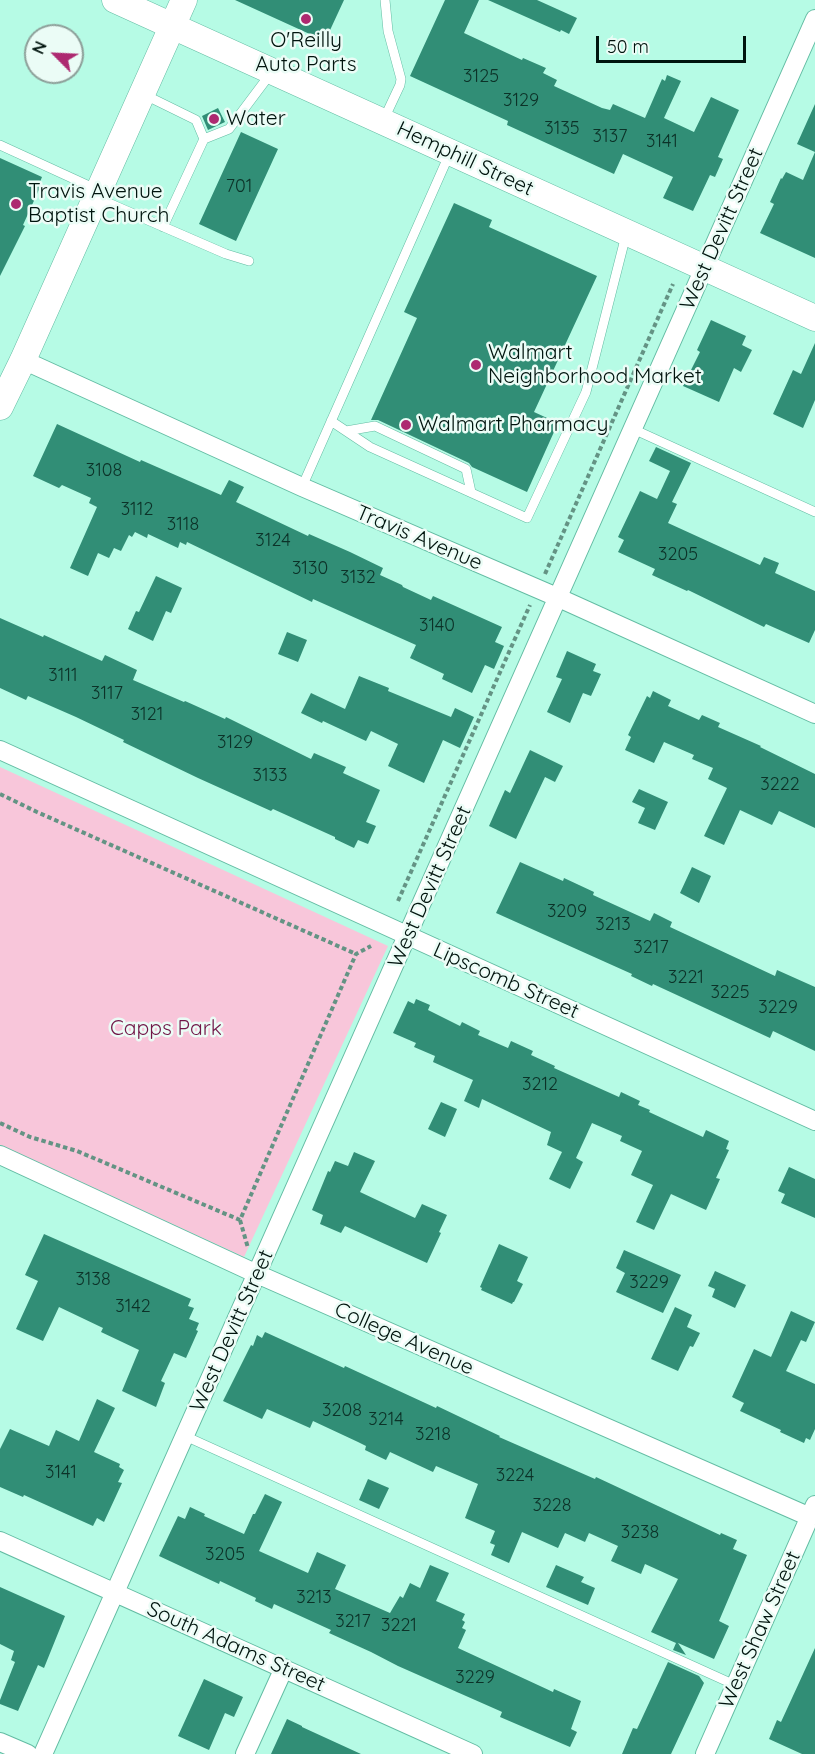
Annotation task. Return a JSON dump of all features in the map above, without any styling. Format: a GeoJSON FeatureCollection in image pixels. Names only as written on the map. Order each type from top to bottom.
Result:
{"type":"FeatureCollection","features":[{"type":"Feature","properties":{"kind":"main road","name":"Hemphill Street"},"geometry":{"type":"LineString","coordinates":[[115,0],[815,318]]}},
{"type":"Feature","properties":{"kind":"main road"},"geometry":{"type":"LineString","coordinates":[[0,407],[24,360],[184,0]]}},
{"type":"Feature","properties":{"kind":"street","name":"West Devitt Street"},"geometry":{"type":"LineString","coordinates":[[43,1754],[815,20]]}},
{"type":"Feature","properties":{"kind":"street","name":"Travis Avenue"},"geometry":{"type":"LineString","coordinates":[[24,360],[302,487],[559,598],[815,714]]}},
{"type":"Feature","properties":{"kind":"street","name":"Lipscomb Street"},"geometry":{"type":"LineString","coordinates":[[0,750],[815,1121]]}},
{"type":"Feature","properties":{"kind":"street","name":"College Avenue"},"geometry":{"type":"LineString","coordinates":[[0,1155],[257,1274],[812,1511]]}},
{"type":"Feature","properties":{"kind":"street","name":"West Shaw Street"},"geometry":{"type":"LineString","coordinates":[[705,1754],[812,1511]]}},
{"type":"Feature","properties":{"kind":"street","name":"South Adams Street"},"geometry":{"type":"LineString","coordinates":[[0,1540],[472,1754]]}},
{"type":"Feature","properties":{"kind":"street"},"geometry":{"type":"LineString","coordinates":[[245,1754],[284,1668]]}},
{"type":"Feature","properties":{"kind":"street"},"geometry":{"type":"LineString","coordinates":[[0,1742],[28,1754]]}},
{"type":"Feature","properties":{"kind":"lane"},"geometry":{"type":"LineString","coordinates":[[383,122],[401,79],[388,31],[385,0]]}},
{"type":"Feature","properties":{"kind":"lane"},"geometry":{"type":"LineString","coordinates":[[163,227],[204,139],[229,129],[273,71]]}},
{"type":"Feature","properties":{"kind":"lane"},"geometry":{"type":"LineString","coordinates":[[143,94],[196,120],[204,139]]}},
{"type":"Feature","properties":{"kind":"lane"},"geometry":{"type":"LineString","coordinates":[[0,145],[163,227],[226,254],[249,261]]}},
{"type":"Feature","properties":{"kind":"lane"},"geometry":{"type":"LineString","coordinates":[[302,487],[450,153]]}},
{"type":"Feature","properties":{"kind":"lane"},"geometry":{"type":"LineString","coordinates":[[331,421],[370,447],[527,518],[586,392],[627,233]]}},
{"type":"Feature","properties":{"kind":"lane"},"geometry":{"type":"LineString","coordinates":[[346,431],[375,426],[466,469],[471,492]]}},
{"type":"Feature","properties":{"kind":"lane"},"geometry":{"type":"LineString","coordinates":[[633,429],[815,512]]}},
{"type":"Feature","properties":{"kind":"lane"},"geometry":{"type":"LineString","coordinates":[[185,1436],[735,1685]]}},
{"type":"Feature","properties":{"kind":"path"},"geometry":{"type":"LineString","coordinates":[[0,794],[356,954]]}},
{"type":"Feature","properties":{"kind":"path"},"geometry":{"type":"LineString","coordinates":[[0,1123],[30,1137],[77,1151],[240,1220],[356,954],[371,946]]}},
{"type":"Feature","properties":{"kind":"green space","name":"Capps Park"},"geometry":{"type":"Polygon","coordinates":[[[0,767],[388,946],[244,1257],[0,1145],[0,767]]]}},
{"type":"Feature","properties":{"kind":"building","name":"O'Reilly Auto Parts"},"geometry":{"type":"Polygon","coordinates":[[[235,0],[344,0],[325,41],[235,0]]]}},
{"type":"Feature","properties":{"kind":"building"},"geometry":{"type":"Polygon","coordinates":[[[445,0],[479,0],[464,33],[522,60],[523,58],[546,68],[543,73],[557,80],[554,86],[602,108],[610,110],[613,104],[645,118],[662,79],[665,81],[667,75],[681,81],[664,118],[694,132],[711,97],[739,110],[718,157],[723,159],[715,177],[710,175],[693,211],[663,198],[673,177],[623,154],[614,174],[507,125],[508,121],[410,76],[445,0]]]}},
{"type":"Feature","properties":{"kind":"building"},"geometry":{"type":"Polygon","coordinates":[[[488,0],[537,0],[577,18],[569,34],[488,0]]]}},
{"type":"Feature","properties":{"kind":"building"},"geometry":{"type":"Polygon","coordinates":[[[815,104],[815,152],[797,144],[815,104]]]}},
{"type":"Feature","properties":{"kind":"building","name":"Water"},"geometry":{"type":"Polygon","coordinates":[[[218,108],[225,122],[208,130],[202,116],[218,108]]]}},
{"type":"Feature","properties":{"kind":"building"},"geometry":{"type":"Polygon","coordinates":[[[241,132],[278,149],[236,241],[199,224],[241,132]]]}},
{"type":"Feature","properties":{"kind":"building"},"geometry":{"type":"Polygon","coordinates":[[[815,152],[815,258],[760,233],[774,204],[770,202],[781,178],[786,172],[803,180],[815,152]]]}},
{"type":"Feature","properties":{"kind":"building","name":"Travis Avenue Baptist Church"},"geometry":{"type":"Polygon","coordinates":[[[0,158],[42,177],[40,182],[42,183],[23,225],[25,226],[0,276],[0,158]]]}},
{"type":"Feature","properties":{"kind":"building","name":"Walmart Neighborhood Market"},"geometry":{"type":"Polygon","coordinates":[[[454,203],[492,220],[489,227],[597,276],[534,412],[558,423],[527,492],[378,420],[371,420],[417,318],[404,312],[454,203]]]}},
{"type":"Feature","properties":{"kind":"building"},"geometry":{"type":"Polygon","coordinates":[[[711,320],[746,336],[742,345],[752,350],[741,372],[734,368],[719,402],[683,386],[700,352],[697,350],[711,320]]]}},
{"type":"Feature","properties":{"kind":"building"},"geometry":{"type":"Polygon","coordinates":[[[815,343],[815,400],[803,428],[773,414],[793,370],[801,374],[815,343]]]}},
{"type":"Feature","properties":{"kind":"building"},"geometry":{"type":"Polygon","coordinates":[[[57,424],[140,462],[141,460],[221,495],[229,480],[244,487],[236,502],[383,568],[380,575],[403,587],[431,600],[433,596],[502,627],[495,642],[504,646],[494,669],[485,665],[472,693],[442,679],[444,674],[410,658],[416,645],[313,599],[312,602],[187,542],[186,545],[180,542],[178,548],[148,534],[147,538],[135,532],[132,537],[129,535],[121,551],[114,548],[109,558],[98,553],[88,576],[70,568],[97,507],[89,503],[91,498],[62,485],[59,488],[33,476],[57,424]]]}},
{"type":"Feature","properties":{"kind":"building"},"geometry":{"type":"Polygon","coordinates":[[[656,447],[691,463],[672,502],[677,504],[668,523],[760,565],[764,557],[779,563],[775,573],[815,591],[815,630],[809,643],[766,624],[764,627],[652,575],[655,569],[618,552],[624,540],[618,537],[640,491],[657,499],[670,471],[649,461],[656,447]]]}},
{"type":"Feature","properties":{"kind":"building"},"geometry":{"type":"Polygon","coordinates":[[[156,576],[182,588],[171,613],[166,611],[153,641],[128,629],[156,576]]]}},
{"type":"Feature","properties":{"kind":"building"},"geometry":{"type":"Polygon","coordinates":[[[0,618],[102,661],[105,655],[137,670],[133,680],[225,719],[226,717],[311,759],[314,753],[346,767],[343,773],[380,790],[366,822],[376,826],[368,844],[358,840],[354,848],[273,809],[271,811],[198,778],[76,717],[28,696],[26,700],[0,688],[0,618]]]}},
{"type":"Feature","properties":{"kind":"building"},"geometry":{"type":"Polygon","coordinates":[[[287,632],[307,640],[298,662],[278,654],[287,632]]]}},
{"type":"Feature","properties":{"kind":"building"},"geometry":{"type":"Polygon","coordinates":[[[567,651],[596,664],[593,671],[601,674],[591,696],[583,693],[570,723],[547,712],[562,679],[556,677],[567,651]]]}},
{"type":"Feature","properties":{"kind":"building"},"geometry":{"type":"Polygon","coordinates":[[[359,676],[389,688],[388,691],[451,717],[455,708],[474,717],[460,748],[443,740],[424,783],[388,766],[398,744],[371,731],[366,741],[301,713],[311,693],[345,709],[359,676]]]}},
{"type":"Feature","properties":{"kind":"building"},"geometry":{"type":"Polygon","coordinates":[[[653,691],[671,700],[668,706],[699,720],[702,715],[720,723],[718,727],[815,774],[815,828],[779,811],[772,825],[740,810],[724,845],[704,836],[727,788],[708,779],[713,768],[692,759],[694,755],[664,742],[654,763],[625,750],[631,737],[628,735],[647,696],[650,698],[653,691]]]}},
{"type":"Feature","properties":{"kind":"building"},"geometry":{"type":"Polygon","coordinates":[[[530,750],[563,766],[555,782],[545,777],[516,839],[489,826],[505,790],[510,793],[530,750]]]}},
{"type":"Feature","properties":{"kind":"building"},"geometry":{"type":"Polygon","coordinates":[[[639,789],[668,802],[655,830],[638,823],[645,808],[632,802],[639,789]]]}},
{"type":"Feature","properties":{"kind":"building"},"geometry":{"type":"Polygon","coordinates":[[[520,862],[563,881],[564,878],[594,892],[593,895],[650,921],[654,913],[672,922],[670,927],[775,976],[777,970],[815,987],[815,1051],[773,1031],[770,1038],[496,913],[520,862]]]}},
{"type":"Feature","properties":{"kind":"building"},"geometry":{"type":"Polygon","coordinates":[[[692,867],[711,876],[699,903],[680,893],[692,867]]]}},
{"type":"Feature","properties":{"kind":"building"},"geometry":{"type":"Polygon","coordinates":[[[416,999],[430,1005],[428,1010],[460,1026],[462,1022],[480,1031],[478,1035],[508,1048],[511,1041],[533,1051],[531,1055],[555,1066],[554,1068],[619,1097],[621,1092],[640,1101],[638,1105],[650,1110],[649,1112],[703,1137],[706,1130],[729,1141],[726,1149],[729,1150],[716,1178],[720,1179],[706,1210],[671,1194],[654,1230],[636,1222],[653,1185],[631,1175],[642,1151],[620,1141],[622,1136],[592,1123],[576,1158],[583,1162],[570,1189],[549,1179],[562,1152],[547,1145],[551,1132],[482,1099],[479,1108],[464,1101],[473,1080],[433,1062],[435,1056],[414,1047],[416,1043],[393,1033],[408,1001],[414,1004],[416,999]]]}},
{"type":"Feature","properties":{"kind":"building"},"geometry":{"type":"Polygon","coordinates":[[[441,1102],[457,1109],[445,1137],[428,1129],[441,1102]]]}},
{"type":"Feature","properties":{"kind":"building"},"geometry":{"type":"Polygon","coordinates":[[[354,1152],[375,1161],[360,1192],[415,1218],[422,1204],[447,1215],[427,1263],[345,1226],[341,1233],[320,1224],[323,1215],[312,1210],[328,1171],[330,1172],[335,1161],[348,1166],[354,1152]]]}},
{"type":"Feature","properties":{"kind":"building"},"geometry":{"type":"Polygon","coordinates":[[[789,1167],[815,1179],[815,1218],[781,1203],[785,1194],[778,1191],[789,1167]]]}},
{"type":"Feature","properties":{"kind":"building"},"geometry":{"type":"Polygon","coordinates":[[[44,1234],[191,1299],[188,1306],[194,1308],[189,1319],[199,1323],[196,1330],[198,1331],[186,1358],[174,1353],[161,1381],[165,1383],[156,1407],[122,1391],[139,1350],[101,1332],[103,1328],[59,1307],[43,1341],[16,1329],[38,1281],[25,1275],[44,1234]]]}},
{"type":"Feature","properties":{"kind":"building"},"geometry":{"type":"Polygon","coordinates":[[[499,1244],[528,1257],[517,1281],[523,1284],[512,1304],[481,1290],[480,1287],[499,1244]]]}},
{"type":"Feature","properties":{"kind":"building"},"geometry":{"type":"Polygon","coordinates":[[[624,1250],[681,1275],[663,1313],[616,1292],[625,1273],[616,1268],[624,1250]]]}},
{"type":"Feature","properties":{"kind":"building"},"geometry":{"type":"Polygon","coordinates":[[[715,1271],[746,1285],[735,1308],[712,1297],[715,1289],[708,1286],[715,1271]]]}},
{"type":"Feature","properties":{"kind":"building"},"geometry":{"type":"Polygon","coordinates":[[[675,1307],[692,1315],[687,1327],[700,1333],[693,1347],[690,1346],[678,1371],[651,1359],[675,1307]]]}},
{"type":"Feature","properties":{"kind":"building"},"geometry":{"type":"Polygon","coordinates":[[[791,1311],[815,1322],[806,1342],[801,1340],[786,1371],[815,1384],[815,1429],[810,1440],[806,1438],[804,1443],[740,1411],[744,1403],[732,1397],[754,1349],[771,1357],[791,1311]]]}},
{"type":"Feature","properties":{"kind":"building"},"geometry":{"type":"Polygon","coordinates":[[[265,1332],[436,1408],[437,1406],[499,1437],[595,1479],[596,1477],[720,1535],[721,1533],[737,1540],[733,1549],[747,1555],[719,1621],[729,1626],[714,1659],[678,1643],[686,1655],[673,1650],[676,1643],[651,1632],[678,1579],[645,1564],[641,1574],[611,1561],[618,1546],[589,1533],[585,1542],[565,1533],[558,1548],[522,1532],[509,1563],[491,1555],[495,1545],[490,1543],[495,1531],[465,1518],[478,1484],[436,1466],[433,1472],[390,1452],[386,1460],[365,1450],[366,1446],[313,1421],[310,1428],[267,1409],[262,1419],[223,1401],[257,1335],[262,1338],[265,1332]]]}},
{"type":"Feature","properties":{"kind":"building"},"geometry":{"type":"Polygon","coordinates":[[[97,1399],[115,1408],[94,1452],[120,1464],[119,1467],[124,1470],[118,1482],[122,1483],[104,1522],[97,1518],[93,1526],[24,1495],[23,1497],[0,1487],[0,1449],[10,1429],[49,1446],[56,1430],[79,1441],[97,1399]]]}},
{"type":"Feature","properties":{"kind":"building"},"geometry":{"type":"Polygon","coordinates":[[[368,1479],[389,1488],[379,1509],[359,1500],[368,1479]]]}},
{"type":"Feature","properties":{"kind":"building"},"geometry":{"type":"Polygon","coordinates":[[[265,1494],[282,1502],[259,1551],[308,1573],[317,1552],[346,1565],[335,1589],[390,1613],[400,1596],[403,1598],[410,1583],[420,1588],[430,1565],[449,1573],[436,1601],[465,1614],[462,1628],[466,1630],[458,1648],[553,1692],[554,1689],[581,1701],[571,1729],[577,1732],[570,1747],[500,1717],[502,1712],[329,1633],[331,1630],[274,1604],[272,1609],[255,1601],[256,1598],[220,1581],[219,1584],[159,1556],[178,1516],[185,1519],[190,1507],[244,1534],[265,1494]]]}},
{"type":"Feature","properties":{"kind":"building"},"geometry":{"type":"Polygon","coordinates":[[[556,1565],[584,1577],[581,1582],[595,1588],[588,1605],[546,1587],[556,1565]]]}},
{"type":"Feature","properties":{"kind":"building"},"geometry":{"type":"Polygon","coordinates":[[[0,1587],[65,1616],[44,1668],[38,1665],[18,1711],[0,1704],[15,1662],[11,1660],[14,1651],[0,1644],[0,1587]]]}},
{"type":"Feature","properties":{"kind":"building"},"geometry":{"type":"Polygon","coordinates":[[[815,1648],[815,1754],[802,1754],[769,1739],[777,1720],[781,1722],[815,1648]]]}},
{"type":"Feature","properties":{"kind":"building"},"geometry":{"type":"Polygon","coordinates":[[[668,1662],[699,1676],[704,1683],[671,1754],[622,1754],[633,1728],[637,1729],[668,1662]]]}},
{"type":"Feature","properties":{"kind":"building"},"geometry":{"type":"Polygon","coordinates":[[[204,1679],[243,1697],[234,1717],[225,1713],[209,1750],[178,1736],[204,1679]]]}},
{"type":"Feature","properties":{"kind":"building"},"geometry":{"type":"Polygon","coordinates":[[[287,1719],[302,1727],[361,1754],[271,1754],[287,1719]]]}},
{"type":"Feature","properties":{"kind":"place","name":"O'Reilly Auto Parts"},"geometry":{"type":"Point","coordinates":[306,19]}},
{"type":"Feature","properties":{"kind":"place","name":"Water"},"geometry":{"type":"Point","coordinates":[214,119]}},
{"type":"Feature","properties":{"kind":"place","name":"Travis Avenue Baptist Church"},"geometry":{"type":"Point","coordinates":[16,204]}},
{"type":"Feature","properties":{"kind":"place","name":"Walmart Neighborhood Market"},"geometry":{"type":"Point","coordinates":[476,365]}},
{"type":"Feature","properties":{"kind":"place","name":"Walmart Pharmacy"},"geometry":{"type":"Point","coordinates":[406,425]}}]}
